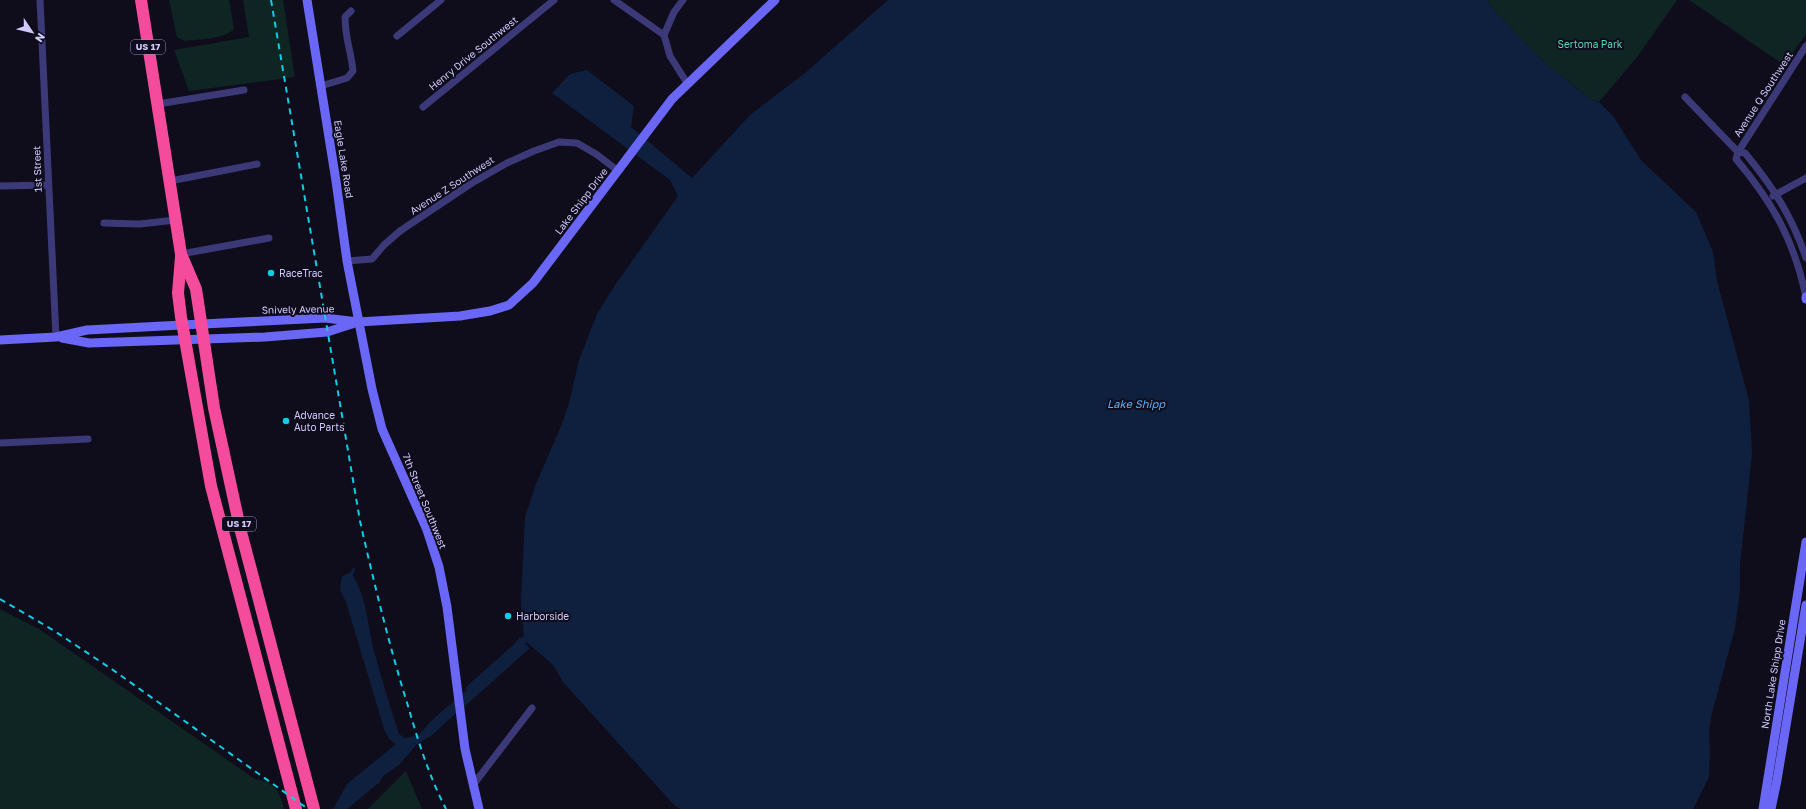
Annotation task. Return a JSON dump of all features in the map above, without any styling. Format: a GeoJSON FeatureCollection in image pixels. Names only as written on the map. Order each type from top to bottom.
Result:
{"type":"FeatureCollection","features":[{"type":"Feature","properties":{"kind":"highway","name":"US 17"},"geometry":{"type":"LineString","coordinates":[[141,0],[181,254],[178,293],[182,325],[211,486],[296,809]]}},
{"type":"Feature","properties":{"kind":"highway","name":"US 17"},"geometry":{"type":"LineString","coordinates":[[181,254],[196,289],[214,408],[240,528],[314,809]]}},
{"type":"Feature","properties":{"kind":"street","name":"1st Street"},"geometry":{"type":"LineString","coordinates":[[40,0],[56,338]]}},
{"type":"Feature","properties":{"kind":"street","name":"Eagle Lake Road"},"geometry":{"type":"LineString","coordinates":[[307,0],[347,261],[358,322]]}},
{"type":"Feature","properties":{"kind":"street"},"geometry":{"type":"LineString","coordinates":[[397,36],[441,0]]}},
{"type":"Feature","properties":{"kind":"street","name":"Henry Drive Southwest"},"geometry":{"type":"LineString","coordinates":[[423,107],[554,0]]}},
{"type":"Feature","properties":{"kind":"street"},"geometry":{"type":"LineString","coordinates":[[614,0],[664,35],[670,56],[687,83]]}},
{"type":"Feature","properties":{"kind":"street"},"geometry":{"type":"LineString","coordinates":[[664,35],[674,12],[683,0]]}},
{"type":"Feature","properties":{"kind":"street","name":"Lake Shipp Drive"},"geometry":{"type":"LineString","coordinates":[[358,322],[469,315],[509,304],[533,283],[649,128],[687,83],[776,0]]}},
{"type":"Feature","properties":{"kind":"street"},"geometry":{"type":"LineString","coordinates":[[321,86],[347,78],[353,71],[345,27],[346,16],[351,11]]}},
{"type":"Feature","properties":{"kind":"street","name":"Avenue Q Southwest"},"geometry":{"type":"LineString","coordinates":[[1738,152],[1806,46]]}},
{"type":"Feature","properties":{"kind":"street"},"geometry":{"type":"LineString","coordinates":[[158,104],[244,90]]}},
{"type":"Feature","properties":{"kind":"street"},"geometry":{"type":"LineString","coordinates":[[1685,97],[1738,152],[1745,153],[1777,194],[1792,221],[1806,258]]}},
{"type":"Feature","properties":{"kind":"street","name":"Avenue Z Southwest"},"geometry":{"type":"LineString","coordinates":[[347,261],[372,259],[384,245],[400,231],[472,182],[507,163],[553,144],[567,141],[583,145],[620,167]]}},
{"type":"Feature","properties":{"kind":"street"},"geometry":{"type":"LineString","coordinates":[[1738,152],[1736,159],[1768,199],[1792,249],[1806,298]]}},
{"type":"Feature","properties":{"kind":"street"},"geometry":{"type":"LineString","coordinates":[[170,181],[257,164]]}},
{"type":"Feature","properties":{"kind":"street"},"geometry":{"type":"LineString","coordinates":[[1768,199],[1806,178]]}},
{"type":"Feature","properties":{"kind":"street"},"geometry":{"type":"LineString","coordinates":[[0,186],[48,185]]}},
{"type":"Feature","properties":{"kind":"street"},"geometry":{"type":"LineString","coordinates":[[104,223],[140,224],[176,220]]}},
{"type":"Feature","properties":{"kind":"street"},"geometry":{"type":"LineString","coordinates":[[181,254],[270,238]]}},
{"type":"Feature","properties":{"kind":"street","name":"Snively Avenue"},"geometry":{"type":"LineString","coordinates":[[56,338],[87,330],[325,318],[358,322]]}},
{"type":"Feature","properties":{"kind":"street","name":"Snively Avenue"},"geometry":{"type":"LineString","coordinates":[[0,340],[56,338],[89,343],[203,340],[327,332],[358,322]]}},
{"type":"Feature","properties":{"kind":"street","name":"7th Street Southwest"},"geometry":{"type":"LineString","coordinates":[[358,322],[382,429],[427,530],[439,567],[447,607],[461,725],[473,785],[480,809]]}},
{"type":"Feature","properties":{"kind":"street"},"geometry":{"type":"LineString","coordinates":[[0,443],[88,439]]}},
{"type":"Feature","properties":{"kind":"street","name":"North Lake Shipp Drive"},"geometry":{"type":"LineString","coordinates":[[1763,809],[1806,542]]}},
{"type":"Feature","properties":{"kind":"street"},"geometry":{"type":"LineString","coordinates":[[1771,809],[1804,634],[1806,605]]}},
{"type":"Feature","properties":{"kind":"street"},"geometry":{"type":"LineString","coordinates":[[1791,632],[1804,634]]}},
{"type":"Feature","properties":{"kind":"street"},"geometry":{"type":"LineString","coordinates":[[473,785],[532,708]]}},
{"type":"Feature","properties":{"kind":"green space"},"geometry":{"type":"Polygon","coordinates":[[[169,0],[229,0],[234,29],[229,33],[217,37],[184,41],[177,37],[169,0]]]}},
{"type":"Feature","properties":{"kind":"green space"},"geometry":{"type":"Polygon","coordinates":[[[243,0],[283,0],[295,77],[189,91],[174,50],[249,37],[243,0]]]}},
{"type":"Feature","properties":{"kind":"green space","name":"Sertoma Park"},"geometry":{"type":"Polygon","coordinates":[[[1488,0],[1677,0],[1638,56],[1599,102],[1590,99],[1545,63],[1491,7],[1488,0]]]}},
{"type":"Feature","properties":{"kind":"green space"},"geometry":{"type":"Polygon","coordinates":[[[1689,0],[1806,0],[1806,34],[1784,65],[1689,0]]]}},
{"type":"Feature","properties":{"kind":"green space"},"geometry":{"type":"Polygon","coordinates":[[[0,609],[39,629],[255,779],[262,780],[272,785],[278,792],[284,809],[0,809],[0,609]]]}},
{"type":"Feature","properties":{"kind":"green space"},"geometry":{"type":"Polygon","coordinates":[[[406,771],[422,809],[368,809],[406,771]]]}},
{"type":"Feature","properties":{"kind":"water","name":"Lake Shipp"},"geometry":{"type":"Polygon","coordinates":[[[888,0],[1488,0],[1491,7],[1545,63],[1590,99],[1599,102],[1613,116],[1641,160],[1696,212],[1713,252],[1717,281],[1749,400],[1752,454],[1740,565],[1740,590],[1735,628],[1711,717],[1709,733],[1709,777],[1693,809],[680,809],[674,805],[563,682],[553,665],[524,640],[521,600],[525,517],[536,484],[562,424],[569,403],[579,360],[597,314],[615,285],[678,196],[670,180],[552,93],[570,74],[587,70],[634,106],[631,127],[692,178],[750,115],[805,73],[888,0]]]}},
{"type":"Feature","properties":{"kind":"water"},"geometry":{"type":"Polygon","coordinates":[[[353,568],[355,569],[353,576],[365,605],[373,648],[399,734],[405,738],[419,735],[431,721],[455,700],[456,713],[431,736],[417,744],[399,765],[382,777],[380,782],[347,809],[333,809],[347,784],[396,744],[390,740],[385,732],[346,602],[340,590],[342,576],[349,573],[353,568]]]}},
{"type":"Feature","properties":{"kind":"water"},"geometry":{"type":"Polygon","coordinates":[[[520,637],[522,642],[530,648],[464,707],[462,694],[493,669],[520,637]]]}},
{"type":"Feature","properties":{"kind":"waterway"},"geometry":{"type":"LineString","coordinates":[[470,688],[524,640]]}},
{"type":"Feature","properties":{"kind":"railway"},"geometry":{"type":"LineString","coordinates":[[271,0],[360,521],[376,591],[401,683],[429,771],[446,809]]}},
{"type":"Feature","properties":{"kind":"railway"},"geometry":{"type":"LineString","coordinates":[[0,599],[53,630],[113,670],[308,809]]}},
{"type":"Feature","properties":{"kind":"place","name":"RaceTrac"},"geometry":{"type":"Point","coordinates":[271,273]}},
{"type":"Feature","properties":{"kind":"place","name":"Advance Auto Parts"},"geometry":{"type":"Point","coordinates":[286,421]}},
{"type":"Feature","properties":{"kind":"place","name":"Harborside"},"geometry":{"type":"Point","coordinates":[508,616]}}]}
